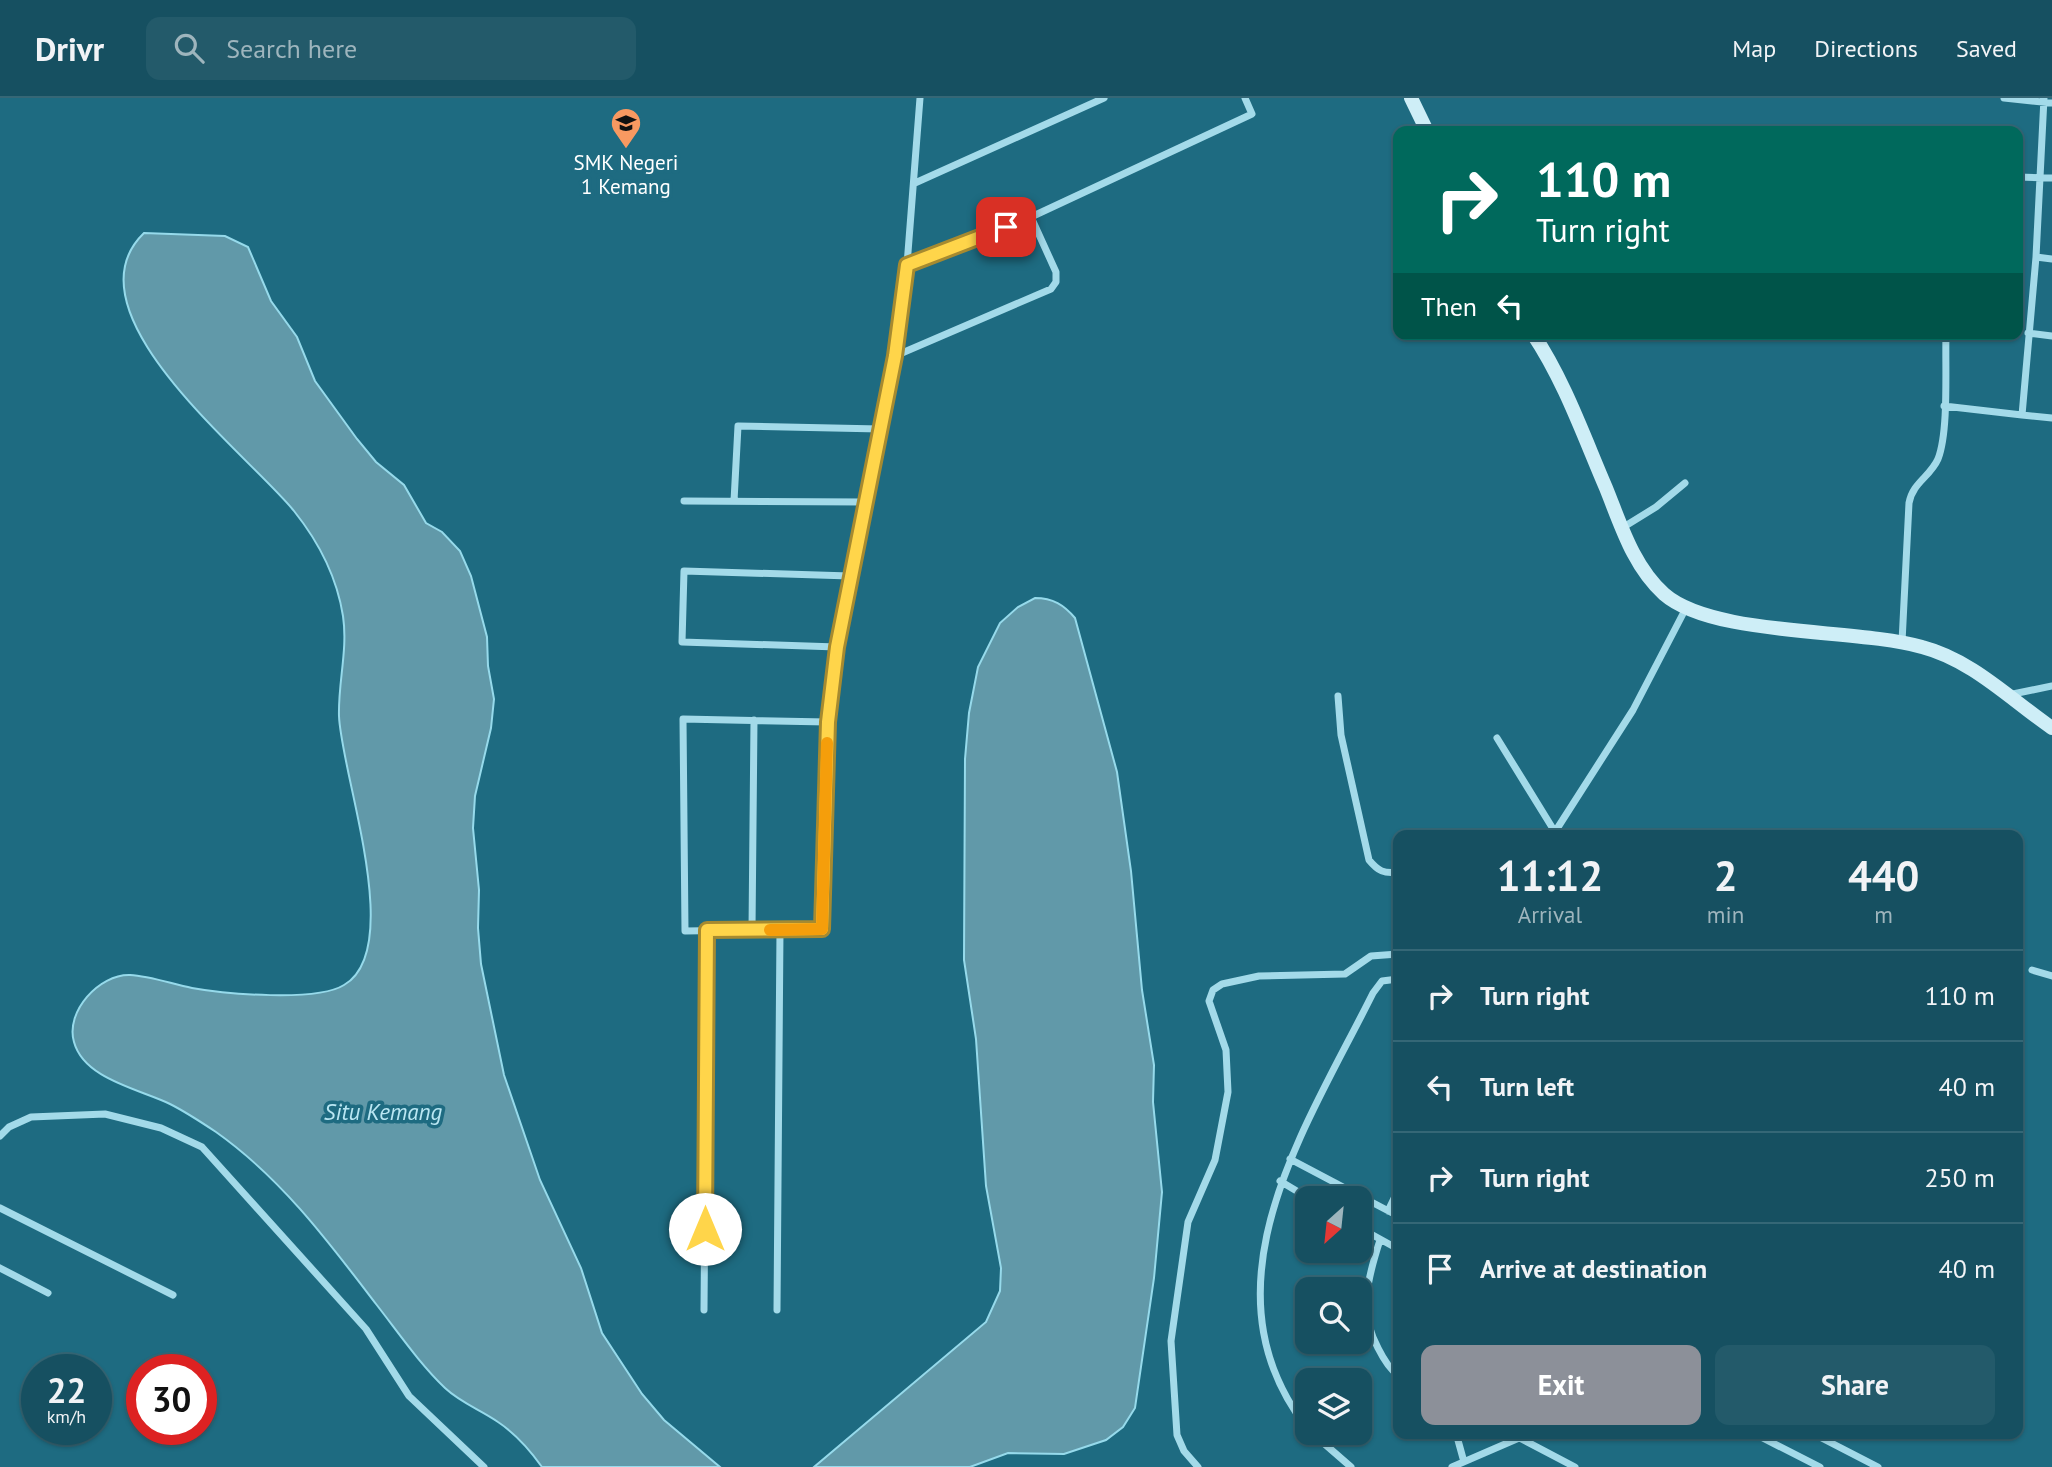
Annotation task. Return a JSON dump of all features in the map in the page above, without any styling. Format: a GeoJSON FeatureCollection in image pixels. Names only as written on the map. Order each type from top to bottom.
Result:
{"type":"FeatureCollection","features":[{"type":"Feature","properties":{"kind":"street"},"geometry":{"type":"LineString","coordinates":[[828,722],[684,719],[685,931],[822,929],[828,722],[837,647],[895,356],[907,265],[920,100],[929,98]]}},
{"type":"Feature","properties":{"kind":"street"},"geometry":{"type":"LineString","coordinates":[[915,183],[1104,98]]}},
{"type":"Feature","properties":{"kind":"street"},"geometry":{"type":"LineString","coordinates":[[907,265],[1031,217],[1252,114],[1245,98]]}},
{"type":"Feature","properties":{"kind":"street"},"geometry":{"type":"LineString","coordinates":[[2004,98],[2052,103]]}},
{"type":"Feature","properties":{"kind":"street"},"geometry":{"type":"LineString","coordinates":[[1415,99],[1425,126]]}},
{"type":"Feature","properties":{"kind":"street"},"geometry":{"type":"LineString","coordinates":[[2022,415],[2036,257],[2043,100]]}},
{"type":"Feature","properties":{"kind":"street"},"geometry":{"type":"LineString","coordinates":[[2023,177],[2052,178]]}},
{"type":"Feature","properties":{"kind":"street"},"geometry":{"type":"LineString","coordinates":[[895,356],[1051,289],[1056,272],[1031,217]]}},
{"type":"Feature","properties":{"kind":"street"},"geometry":{"type":"LineString","coordinates":[[2036,257],[2052,259]]}},
{"type":"Feature","properties":{"kind":"street"},"geometry":{"type":"LineString","coordinates":[[2028,333],[2052,336]]}},
{"type":"Feature","properties":{"kind":"street"},"geometry":{"type":"LineString","coordinates":[[1536,340],[1579,426],[1641,566],[1665,594],[1686,608],[1724,619],[1902,642],[1945,654],[1965,663],[2052,728]]}},
{"type":"Feature","properties":{"kind":"street"},"geometry":{"type":"LineString","coordinates":[[1902,642],[1909,503],[1912,489],[1937,460],[1944,406],[1946,340]]}},
{"type":"Feature","properties":{"kind":"street"},"geometry":{"type":"LineString","coordinates":[[1944,406],[2052,418]]}},
{"type":"Feature","properties":{"kind":"street"},"geometry":{"type":"LineString","coordinates":[[734,501],[738,426],[880,429]]}},
{"type":"Feature","properties":{"kind":"street"},"geometry":{"type":"LineString","coordinates":[[1622,528],[1656,507],[1685,483]]}},
{"type":"Feature","properties":{"kind":"street"},"geometry":{"type":"LineString","coordinates":[[684,501],[865,502]]}},
{"type":"Feature","properties":{"kind":"street"},"geometry":{"type":"LineString","coordinates":[[837,647],[682,642],[684,571],[850,576]]}},
{"type":"Feature","properties":{"kind":"street"},"geometry":{"type":"LineString","coordinates":[[1557,830],[1633,710],[1686,608]]}},
{"type":"Feature","properties":{"kind":"street"},"geometry":{"type":"LineString","coordinates":[[2008,695],[2052,686]]}},
{"type":"Feature","properties":{"kind":"street"},"geometry":{"type":"LineString","coordinates":[[1338,696],[1341,735],[1369,860],[1377,869],[1387,874],[1393,873]]}},
{"type":"Feature","properties":{"kind":"street"},"geometry":{"type":"LineString","coordinates":[[752,930],[754,720]]}},
{"type":"Feature","properties":{"kind":"street"},"geometry":{"type":"LineString","coordinates":[[1497,738],[1552,830]]}},
{"type":"Feature","properties":{"kind":"street"},"geometry":{"type":"LineString","coordinates":[[704,1310],[707,930]]}},
{"type":"Feature","properties":{"kind":"street"},"geometry":{"type":"LineString","coordinates":[[777,1310],[780,930]]}},
{"type":"Feature","properties":{"kind":"street"},"geometry":{"type":"LineString","coordinates":[[1198,1467],[1184,1451],[1177,1435],[1171,1341],[1185,1231],[1215,1160],[1228,1091],[1226,1049],[1209,1001],[1213,990],[1235,980],[1259,976],[1345,974],[1371,956],[1393,954]]}},
{"type":"Feature","properties":{"kind":"street"},"geometry":{"type":"LineString","coordinates":[[2032,970],[2052,976]]}},
{"type":"Feature","properties":{"kind":"street"},"geometry":{"type":"LineString","coordinates":[[1295,1409],[1279,1383],[1269,1357],[1259,1302],[1262,1254],[1280,1181],[1290,1159],[1373,993],[1382,981],[1393,980]]}},
{"type":"Feature","properties":{"kind":"street"},"geometry":{"type":"LineString","coordinates":[[0,1136],[9,1127],[31,1117],[105,1114],[161,1128],[202,1147],[366,1329],[409,1396],[484,1467]]}},
{"type":"Feature","properties":{"kind":"street"},"geometry":{"type":"LineString","coordinates":[[1290,1159],[1393,1214]]}},
{"type":"Feature","properties":{"kind":"street"},"geometry":{"type":"LineString","coordinates":[[1280,1181],[1295,1190]]}},
{"type":"Feature","properties":{"kind":"street"},"geometry":{"type":"LineString","coordinates":[[1388,1211],[1393,1200]]}},
{"type":"Feature","properties":{"kind":"street"},"geometry":{"type":"LineString","coordinates":[[0,1208],[173,1295]]}},
{"type":"Feature","properties":{"kind":"street"},"geometry":{"type":"LineString","coordinates":[[1372,1235],[1393,1246]]}},
{"type":"Feature","properties":{"kind":"street"},"geometry":{"type":"LineString","coordinates":[[1380,1240],[1365,1292],[1367,1315],[1372,1337],[1393,1368]]}},
{"type":"Feature","properties":{"kind":"street"},"geometry":{"type":"LineString","coordinates":[[0,1268],[48,1293]]}},
{"type":"Feature","properties":{"kind":"street"},"geometry":{"type":"LineString","coordinates":[[1457,1439],[1464,1462]]}},
{"type":"Feature","properties":{"kind":"street"},"geometry":{"type":"LineString","coordinates":[[1452,1467],[1517,1439]]}},
{"type":"Feature","properties":{"kind":"street"},"geometry":{"type":"LineString","coordinates":[[1521,1439],[1575,1467]]}},
{"type":"Feature","properties":{"kind":"street"},"geometry":{"type":"LineString","coordinates":[[1765,1439],[1820,1467]]}},
{"type":"Feature","properties":{"kind":"street"},"geometry":{"type":"LineString","coordinates":[[1824,1439],[1878,1467]]}},
{"type":"Feature","properties":{"kind":"street"},"geometry":{"type":"LineString","coordinates":[[1326,1445],[1351,1467]]}},
{"type":"Feature","properties":{"kind":"water","name":"Situ Kemang"},"geometry":{"type":"Polygon","coordinates":[[[144,233],[225,236],[248,247],[271,301],[297,337],[315,381],[376,462],[404,485],[426,523],[442,532],[460,551],[471,576],[487,637],[488,666],[494,699],[491,728],[475,796],[473,828],[479,890],[481,964],[504,1075],[540,1180],[581,1268],[602,1333],[642,1394],[664,1420],[720,1467],[542,1467],[528,1448],[511,1432],[458,1398],[435,1378],[321,1234],[262,1169],[193,1117],[101,1074],[80,1055],[74,1042],[73,1030],[80,1007],[96,988],[118,976],[153,978],[192,988],[226,992],[270,995],[314,993],[344,985],[362,965],[370,936],[366,859],[339,716],[344,629],[336,588],[318,547],[294,511],[171,381],[144,341],[127,302],[125,265],[144,233]]]}},
{"type":"Feature","properties":{"kind":"water"},"geometry":{"type":"Polygon","coordinates":[[[1035,598],[1058,603],[1075,618],[1117,772],[1131,871],[1142,990],[1154,1065],[1153,1102],[1162,1192],[1154,1278],[1135,1408],[1123,1427],[1106,1440],[1064,1454],[1008,1453],[970,1467],[814,1467],[986,1322],[1000,1291],[1001,1268],[986,1186],[976,1039],[964,960],[965,759],[969,713],[978,667],[1000,623],[1018,607],[1035,598]]]}},
{"type":"Feature","properties":{"kind":"slow traffic"},"geometry":{"type":"LineString","coordinates":[[770,930],[822,929],[827,743]]}},
{"type":"Feature","properties":{"kind":"place","name":"SMK Negeri 1 Kemang"},"geometry":{"type":"Point","coordinates":[626,150]}},
{"type":"Feature","properties":{"kind":"route"},"geometry":{"type":"LineString","coordinates":[[705,1229],[707,930],[822,929],[828,722],[837,647],[895,356],[907,265],[1006,227]]}}]}
